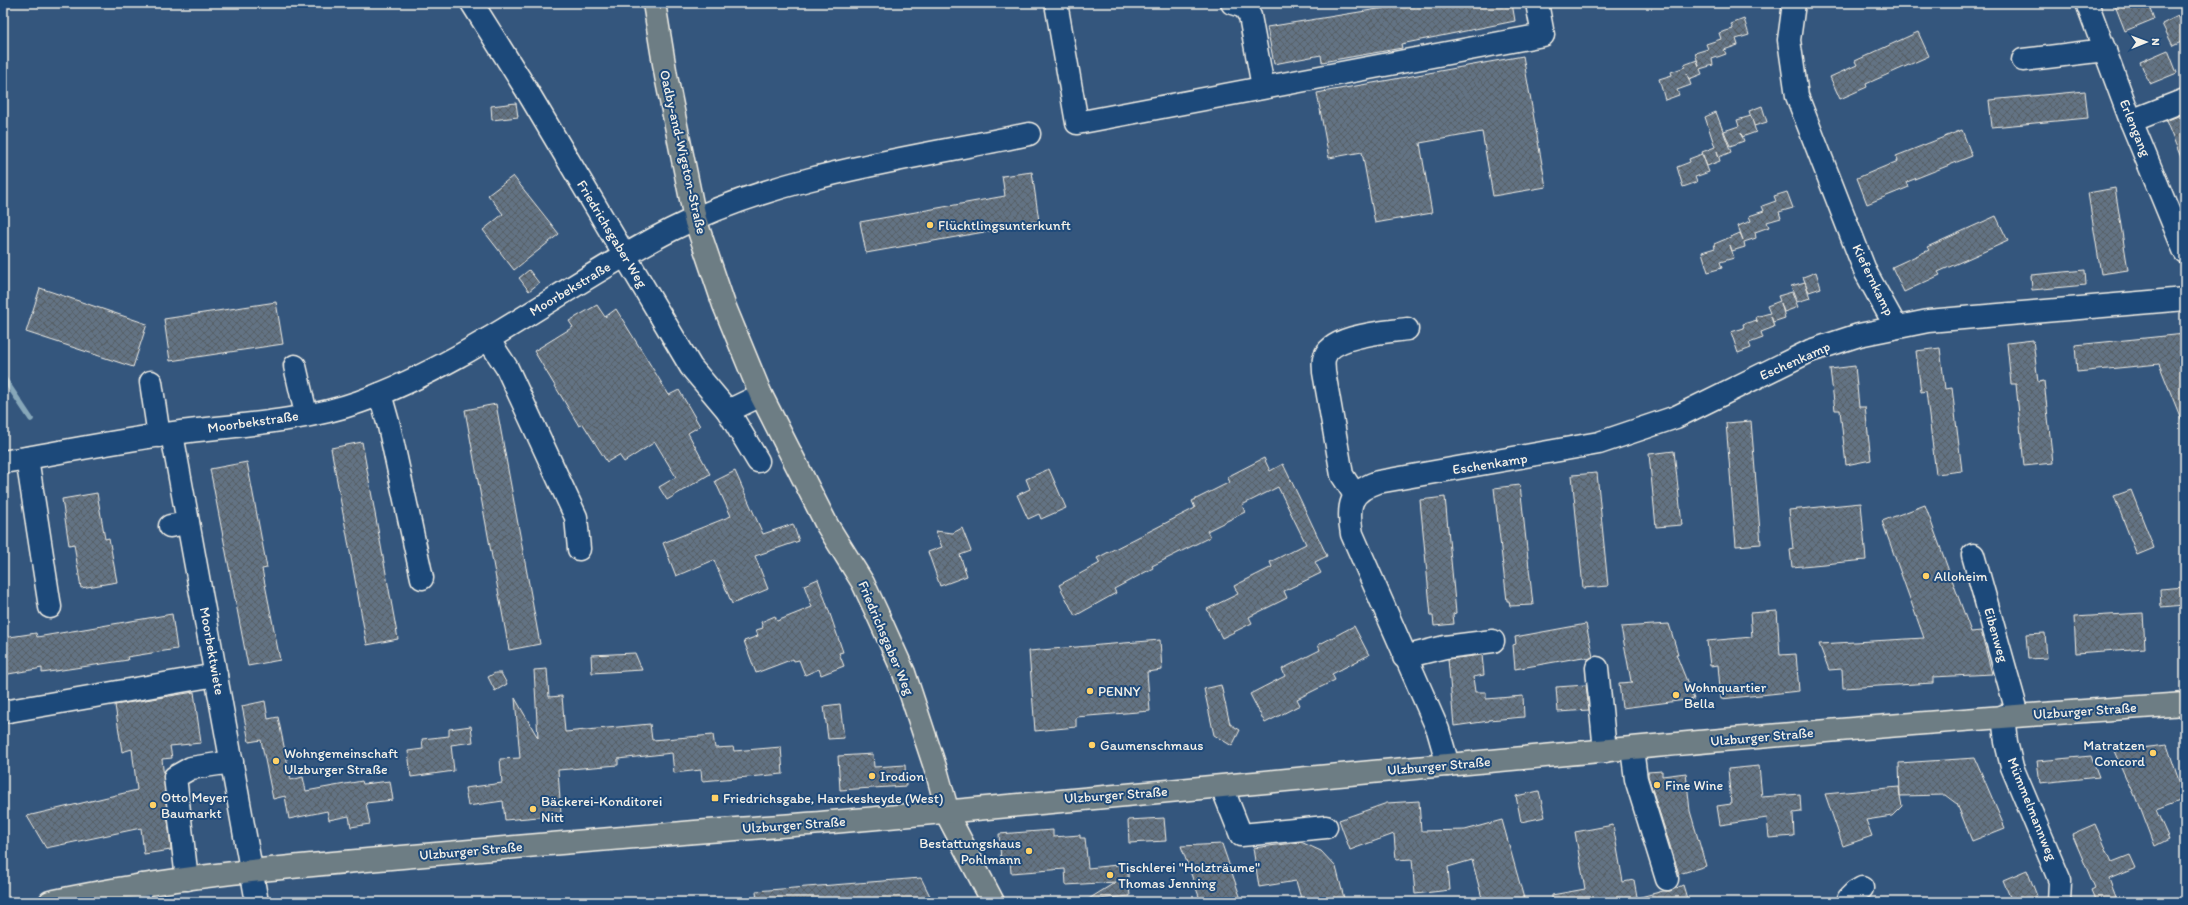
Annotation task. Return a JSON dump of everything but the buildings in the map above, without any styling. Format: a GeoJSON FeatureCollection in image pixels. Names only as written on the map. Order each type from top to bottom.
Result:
{"type":"FeatureCollection","features":[{"type":"Feature","properties":{"kind":"main road","name":"Oadby-and-Wigston-Straße"},"geometry":{"type":"LineString","coordinates":[[654,3],[664,68],[695,219],[724,305],[761,395],[801,474]]}},
{"type":"Feature","properties":{"kind":"main road","name":"Friedrichsgaber Weg"},"geometry":{"type":"LineString","coordinates":[[801,474],[827,525],[863,583],[904,673],[952,825],[993,902]]}},
{"type":"Feature","properties":{"kind":"main road","name":"Ulzburger Straße"},"geometry":{"type":"LineString","coordinates":[[50,902],[101,891],[140,894],[187,878],[251,869],[675,833],[829,822],[1448,765],[2010,716],[2185,704]]}},
{"type":"Feature","properties":{"kind":"street","name":"Friedrichsgaber Weg"},"geometry":{"type":"LineString","coordinates":[[472,3],[537,107],[624,257],[647,292],[691,367],[728,411],[758,461]]}},
{"type":"Feature","properties":{"kind":"street"},"geometry":{"type":"LineString","coordinates":[[1056,3],[1077,123],[1263,86],[1543,35],[1537,3]]}},
{"type":"Feature","properties":{"kind":"street"},"geometry":{"type":"LineString","coordinates":[[1232,3],[1244,7],[1250,16],[1263,86]]}},
{"type":"Feature","properties":{"kind":"street","name":"Kiefernkamp"},"geometry":{"type":"LineString","coordinates":[[1794,3],[1789,40],[1797,96],[1866,272],[1896,326],[1963,317],[2185,299]]}},
{"type":"Feature","properties":{"kind":"street","name":"Erlengang"},"geometry":{"type":"LineString","coordinates":[[2087,3],[2185,252]]}},
{"type":"Feature","properties":{"kind":"street"},"geometry":{"type":"LineString","coordinates":[[2022,60],[2105,50]]}},
{"type":"Feature","properties":{"kind":"street"},"geometry":{"type":"LineString","coordinates":[[2132,120],[2185,100]]}},
{"type":"Feature","properties":{"kind":"street","name":"Moorbekstraße"},"geometry":{"type":"LineString","coordinates":[[3,462],[166,434],[306,414],[357,403],[380,394],[438,366],[488,339],[624,257],[695,219],[798,181],[1029,134]]}},
{"type":"Feature","properties":{"kind":"street","name":"Eschenkamp"},"geometry":{"type":"LineString","coordinates":[[1354,495],[1366,486],[1378,482],[1599,443],[1676,417],[1810,351],[1859,335],[1896,326]]}},
{"type":"Feature","properties":{"kind":"street"},"geometry":{"type":"LineString","coordinates":[[1407,329],[1343,341],[1332,348],[1324,359],[1324,372],[1342,475],[1354,495],[1348,512],[1352,534],[1404,657],[1438,730],[1448,765]]}},
{"type":"Feature","properties":{"kind":"street"},"geometry":{"type":"LineString","coordinates":[[488,339],[507,368],[576,517],[579,549]]}},
{"type":"Feature","properties":{"kind":"street"},"geometry":{"type":"LineString","coordinates":[[295,366],[306,414]]}},
{"type":"Feature","properties":{"kind":"street","name":"Moorbektwiete"},"geometry":{"type":"LineString","coordinates":[[151,382],[166,434],[179,524],[216,674],[257,902]]}},
{"type":"Feature","properties":{"kind":"street"},"geometry":{"type":"LineString","coordinates":[[380,394],[389,426],[422,578]]}},
{"type":"Feature","properties":{"kind":"street"},"geometry":{"type":"LineString","coordinates":[[728,411],[761,395]]}},
{"type":"Feature","properties":{"kind":"street"},"geometry":{"type":"LineString","coordinates":[[27,458],[50,607]]}},
{"type":"Feature","properties":{"kind":"street","name":"Eibenweg"},"geometry":{"type":"LineString","coordinates":[[1973,555],[2010,716]]}},
{"type":"Feature","properties":{"kind":"street"},"geometry":{"type":"LineString","coordinates":[[1404,657],[1445,647],[1493,641]]}},
{"type":"Feature","properties":{"kind":"street"},"geometry":{"type":"LineString","coordinates":[[1597,668],[1605,751]]}},
{"type":"Feature","properties":{"kind":"street"},"geometry":{"type":"LineString","coordinates":[[3,712],[216,674]]}},
{"type":"Feature","properties":{"kind":"street","name":"Mümmelmannweg"},"geometry":{"type":"LineString","coordinates":[[2010,716],[2006,742],[2012,767],[2060,881],[2059,902]]}},
{"type":"Feature","properties":{"kind":"street"},"geometry":{"type":"LineString","coordinates":[[1632,749],[1636,779],[1667,880]]}},
{"type":"Feature","properties":{"kind":"street"},"geometry":{"type":"LineString","coordinates":[[187,878],[175,777],[191,768],[232,762]]}},
{"type":"Feature","properties":{"kind":"street"},"geometry":{"type":"LineString","coordinates":[[1222,787],[1241,835],[1326,827]]}},
{"type":"Feature","properties":{"kind":"waterway"},"geometry":{"type":"LineString","coordinates":[[3,377],[31,419]]}},
{"type":"Feature","properties":{"kind":"place","name":"Flüchtlingsunterkunft"},"geometry":{"type":"Point","coordinates":[930,225]}},
{"type":"Feature","properties":{"kind":"place","name":"Alloheim"},"geometry":{"type":"Point","coordinates":[1926,576]}},
{"type":"Feature","properties":{"kind":"place","name":"PENNY"},"geometry":{"type":"Point","coordinates":[1090,691]}},
{"type":"Feature","properties":{"kind":"place","name":"Wohnquartier Bella"},"geometry":{"type":"Point","coordinates":[1676,695]}},
{"type":"Feature","properties":{"kind":"place","name":"Gaumenschmaus"},"geometry":{"type":"Point","coordinates":[1092,745]}},
{"type":"Feature","properties":{"kind":"place","name":"Matratzen Concord"},"geometry":{"type":"Point","coordinates":[2153,753]}},
{"type":"Feature","properties":{"kind":"place","name":"Wohngemeinschaft Ulzburger Straße"},"geometry":{"type":"Point","coordinates":[276,761]}},
{"type":"Feature","properties":{"kind":"place","name":"Irodion"},"geometry":{"type":"Point","coordinates":[872,776]}},
{"type":"Feature","properties":{"kind":"place","name":"Fine Wine"},"geometry":{"type":"Point","coordinates":[1657,785]}},
{"type":"Feature","properties":{"kind":"place","name":"Friedrichsgabe, Harckesheyde (West)"},"geometry":{"type":"Point","coordinates":[715,798]}},
{"type":"Feature","properties":{"kind":"place","name":"Otto Meyer Baumarkt"},"geometry":{"type":"Point","coordinates":[153,805]}},
{"type":"Feature","properties":{"kind":"place","name":"Bäckerei-Konditorei Nitt"},"geometry":{"type":"Point","coordinates":[533,809]}},
{"type":"Feature","properties":{"kind":"place","name":"Bestattungshaus Pohlmann"},"geometry":{"type":"Point","coordinates":[1029,851]}},
{"type":"Feature","properties":{"kind":"place","name":"Tischlerei \"Holzträume\" Thomas Jenning"},"geometry":{"type":"Point","coordinates":[1110,875]}}]}
